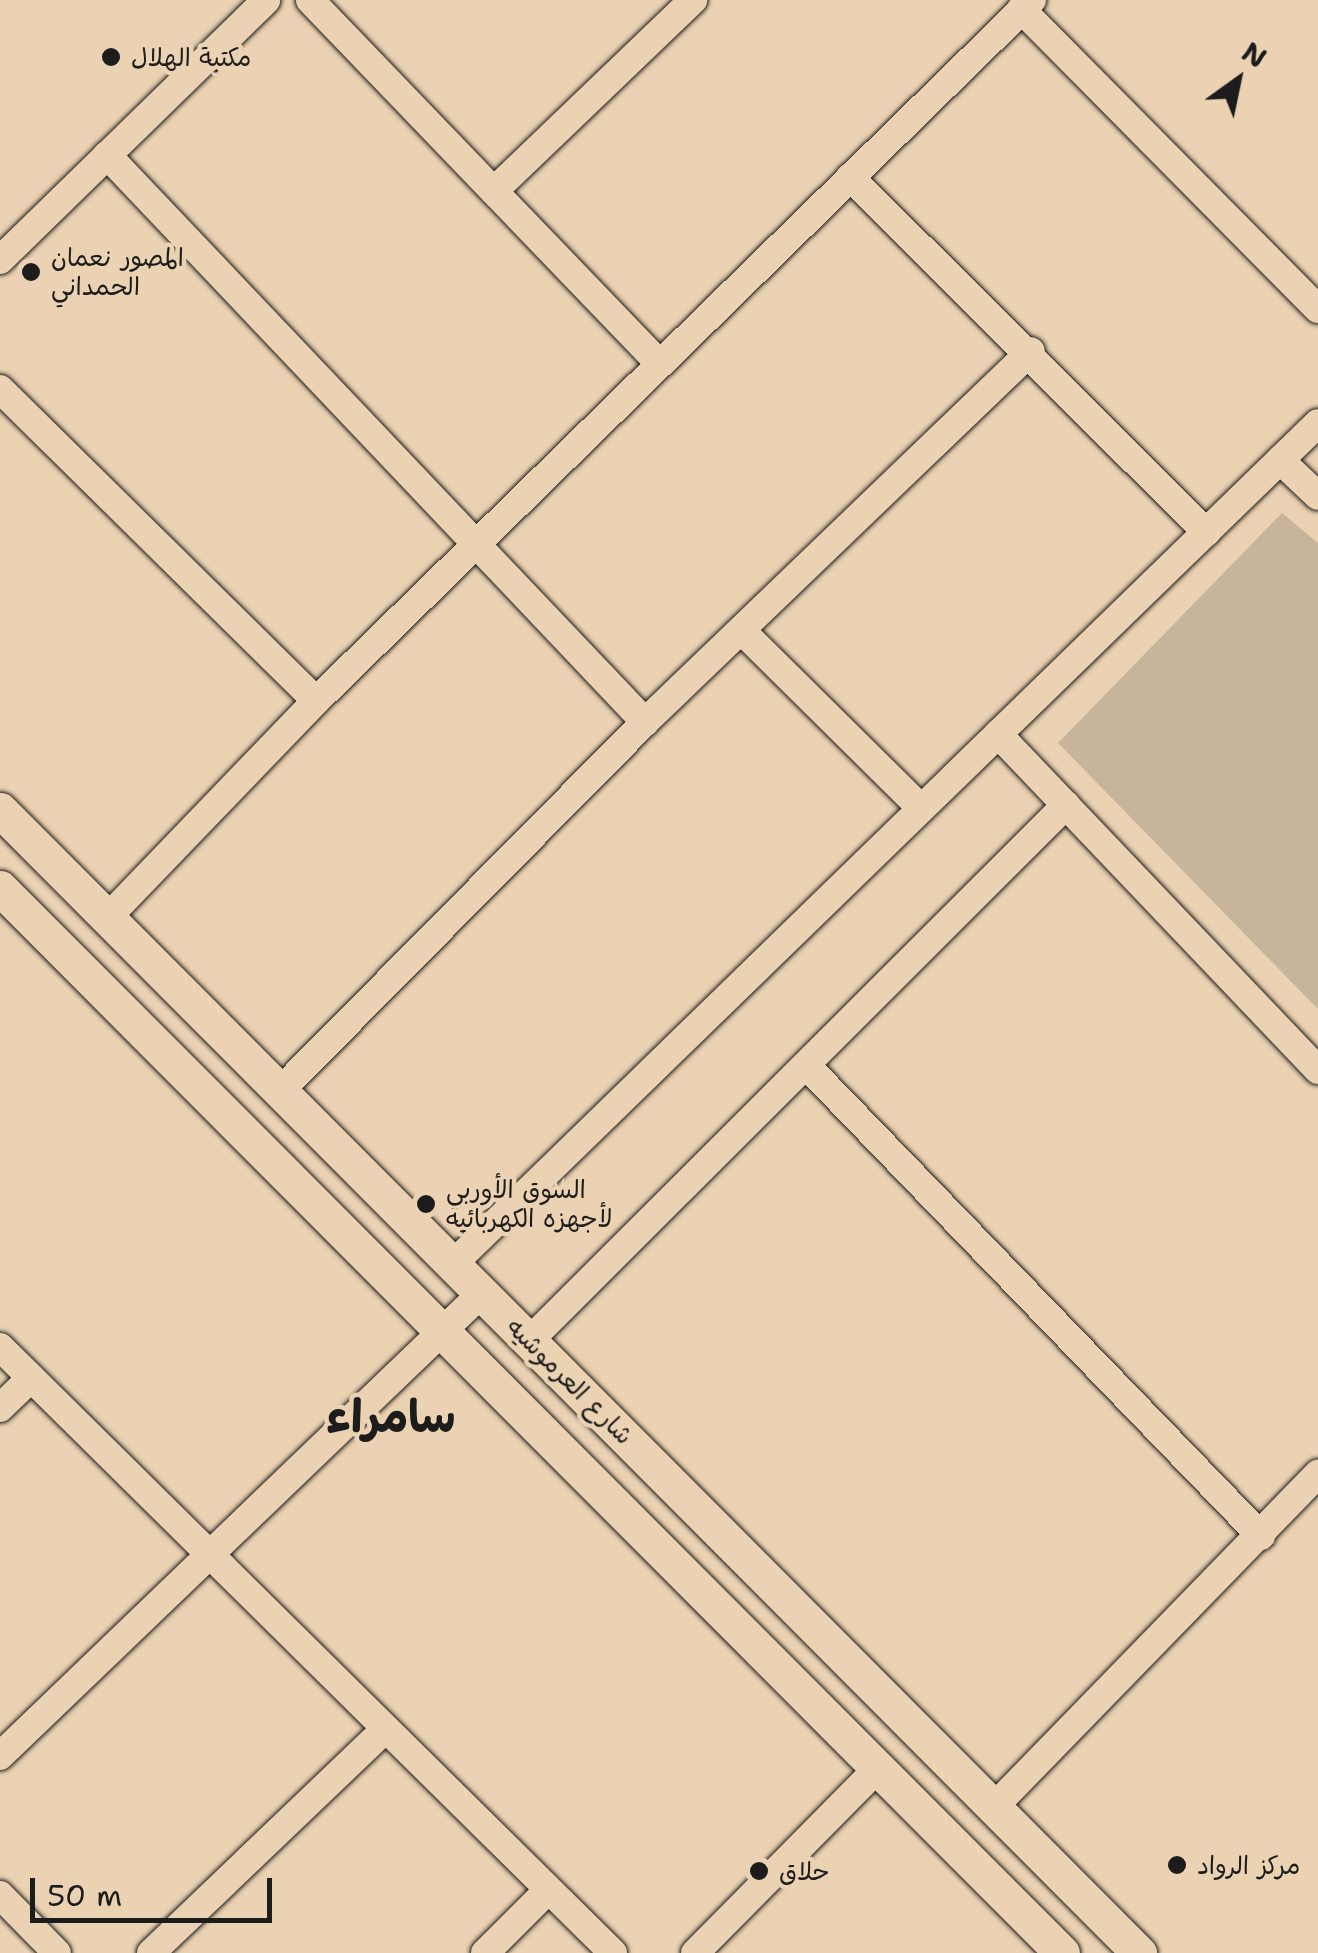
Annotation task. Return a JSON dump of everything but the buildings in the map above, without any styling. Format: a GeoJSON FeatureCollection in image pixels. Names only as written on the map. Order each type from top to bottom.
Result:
{"type":"FeatureCollection","features":[{"type":"Feature","properties":{"kind":"street"},"geometry":{"type":"LineString","coordinates":[[0,260],[266,0]]}},
{"type":"Feature","properties":{"kind":"street"},"geometry":{"type":"LineString","coordinates":[[310,0],[658,362]]}},
{"type":"Feature","properties":{"kind":"street"},"geometry":{"type":"LineString","coordinates":[[494,191],[693,0]]}},
{"type":"Feature","properties":{"kind":"street"},"geometry":{"type":"LineString","coordinates":[[108,918],[316,701],[479,547],[658,362],[1026,4],[1318,309]]}},
{"type":"Feature","properties":{"kind":"street"},"geometry":{"type":"LineString","coordinates":[[107,155],[645,722]]}},
{"type":"Feature","properties":{"kind":"street"},"geometry":{"type":"LineString","coordinates":[[850,177],[1031,352],[1206,532]]}},
{"type":"Feature","properties":{"kind":"street"},"geometry":{"type":"LineString","coordinates":[[280,1091],[645,722],[1031,352]]}},
{"type":"Feature","properties":{"kind":"street"},"geometry":{"type":"LineString","coordinates":[[0,389],[316,701]]}},
{"type":"Feature","properties":{"kind":"street"},"geometry":{"type":"LineString","coordinates":[[453,1264],[1318,422]]}},
{"type":"Feature","properties":{"kind":"street"},"geometry":{"type":"LineString","coordinates":[[1280,460],[1318,496]]}},
{"type":"Feature","properties":{"kind":"street"},"geometry":{"type":"LineString","coordinates":[[742,631],[921,808]]}},
{"type":"Feature","properties":{"kind":"street"},"geometry":{"type":"LineString","coordinates":[[998,734],[1318,1070]]}},
{"type":"Feature","properties":{"kind":"street"},"geometry":{"type":"LineString","coordinates":[[529,1341],[1066,806]]}},
{"type":"Feature","properties":{"kind":"street","name":"شارع العرموشيه"},"geometry":{"type":"LineString","coordinates":[[0,810],[1139,1953]]}},
{"type":"Feature","properties":{"kind":"street"},"geometry":{"type":"LineString","coordinates":[[0,888],[1062,1953]]}},
{"type":"Feature","properties":{"kind":"street"},"geometry":{"type":"LineString","coordinates":[[806,1065],[1261,1536]]}},
{"type":"Feature","properties":{"kind":"street"},"geometry":{"type":"LineString","coordinates":[[336,1225],[375,1185]]}},
{"type":"Feature","properties":{"kind":"street"},"geometry":{"type":"LineString","coordinates":[[0,1756],[482,1294]]}},
{"type":"Feature","properties":{"kind":"street"},"geometry":{"type":"LineString","coordinates":[[0,1347],[612,1953]]}},
{"type":"Feature","properties":{"kind":"street"},"geometry":{"type":"LineString","coordinates":[[0,1408],[31,1378]]}},
{"type":"Feature","properties":{"kind":"street"},"geometry":{"type":"LineString","coordinates":[[994,1807],[1318,1474]]}},
{"type":"Feature","properties":{"kind":"street"},"geometry":{"type":"LineString","coordinates":[[151,1953],[386,1729]]}},
{"type":"Feature","properties":{"kind":"street"},"geometry":{"type":"LineString","coordinates":[[695,1953],[878,1768]]}},
{"type":"Feature","properties":{"kind":"street"},"geometry":{"type":"LineString","coordinates":[[485,1953],[548,1890]]}},
{"type":"Feature","properties":{"kind":"street"},"geometry":{"type":"LineString","coordinates":[[0,1895],[57,1953]]}},
{"type":"Feature","properties":{"kind":"shaded area"},"geometry":{"type":"Polygon","coordinates":[[[1282,513],[1318,543],[1318,1009],[1058,743],[1282,513]]]}},
{"type":"Feature","properties":{"kind":"place","name":"مكتبة الهلال"},"geometry":{"type":"Point","coordinates":[111,57]}},
{"type":"Feature","properties":{"kind":"place","name":"المصور نعمان الحمداني"},"geometry":{"type":"Point","coordinates":[31,272]}},
{"type":"Feature","properties":{"kind":"place","name":"السوق الأوربي لأجهزه الكهربائيه"},"geometry":{"type":"Point","coordinates":[426,1204]}},
{"type":"Feature","properties":{"kind":"place","name":"مركز الرواد"},"geometry":{"type":"Point","coordinates":[1177,1865]}},
{"type":"Feature","properties":{"kind":"place","name":"حلاق"},"geometry":{"type":"Point","coordinates":[759,1871]}},
{"type":"Feature","properties":{"kind":"district","name":"سامراء"},"geometry":{"type":"Point","coordinates":[391,1417]}}]}
